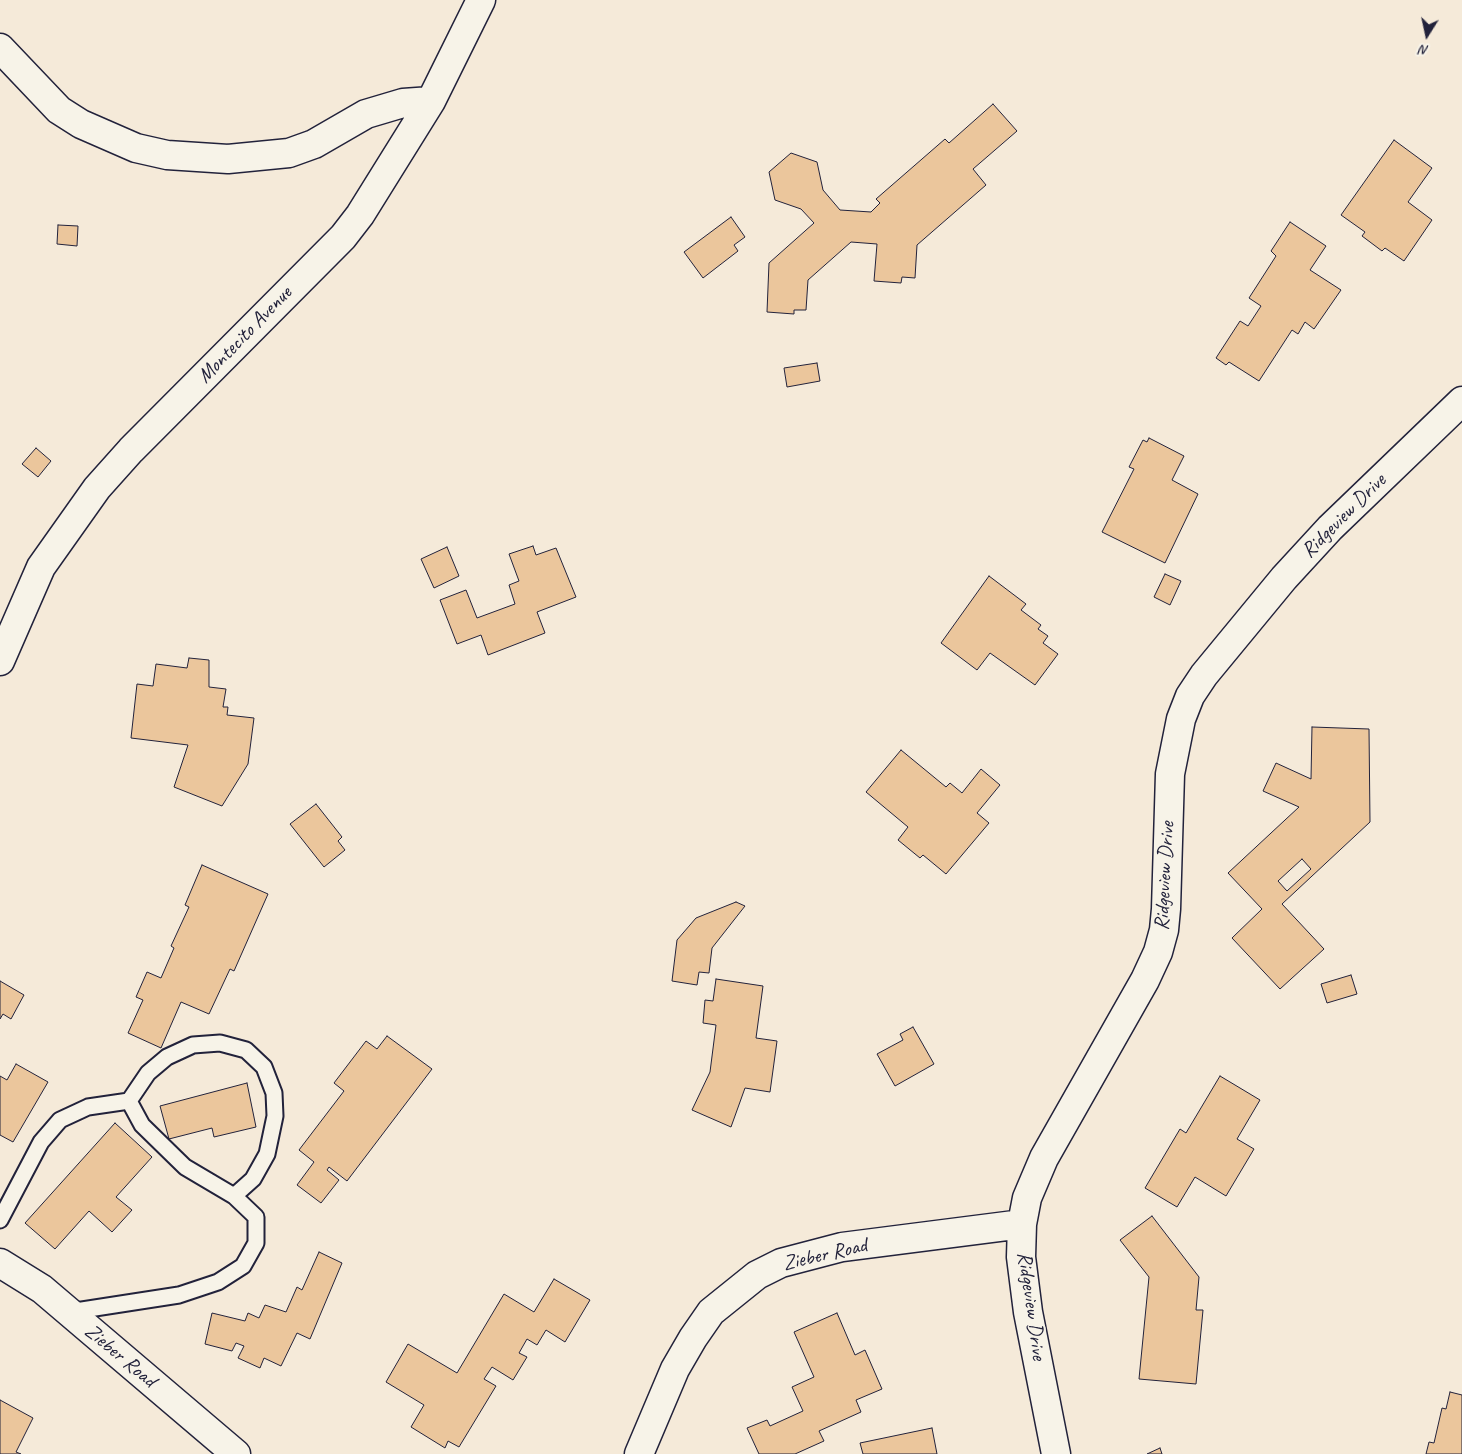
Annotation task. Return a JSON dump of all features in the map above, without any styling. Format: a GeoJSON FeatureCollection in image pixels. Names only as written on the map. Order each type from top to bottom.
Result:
{"type":"FeatureCollection","features":[{"type":"Feature","properties":{"kind":"street","name":"Montecito Avenue"},"geometry":{"type":"LineString","coordinates":[[0,661],[41,567],[97,488],[131,450],[343,237],[369,201],[431,101],[481,0]]}},
{"type":"Feature","properties":{"kind":"street"},"geometry":{"type":"LineString","coordinates":[[0,48],[59,110],[81,124],[136,148],[167,155],[228,159],[289,153],[314,144],[366,114],[403,103],[431,101]]}},
{"type":"Feature","properties":{"kind":"street","name":"Ridgeview Drive"},"geometry":{"type":"LineString","coordinates":[[1056,1454],[1028,1312],[1021,1257],[1022,1224],[1027,1198],[1044,1158],[1145,980],[1158,952],[1164,930],[1166,909],[1170,774],[1181,719],[1190,696],[1204,676],[1284,578],[1330,528],[1462,401]]}},
{"type":"Feature","properties":{"kind":"street","name":"Zieber Road"},"geometry":{"type":"LineString","coordinates":[[639,1454],[675,1369],[693,1338],[711,1312],[756,1275],[781,1263],[842,1247],[1022,1224]]}},
{"type":"Feature","properties":{"kind":"street","name":"Zieber Road"},"geometry":{"type":"LineString","coordinates":[[0,1263],[42,1289],[236,1454]]}},
{"type":"Feature","properties":{"kind":"lane"},"geometry":{"type":"LineString","coordinates":[[0,1220],[41,1142],[60,1120],[88,1106],[129,1101],[148,1073],[167,1057],[193,1045],[220,1042],[246,1050],[264,1067],[274,1093],[275,1116],[267,1154],[253,1179],[234,1196]]}},
{"type":"Feature","properties":{"kind":"lane"},"geometry":{"type":"LineString","coordinates":[[69,1312],[179,1295],[218,1282],[243,1266],[256,1242],[256,1217],[234,1196],[185,1167],[142,1125],[129,1101]]}},
{"type":"Feature","properties":{"kind":"building"},"geometry":{"type":"Polygon","coordinates":[[[993,104],[1017,131],[973,169],[986,185],[917,245],[915,278],[902,277],[901,283],[874,281],[877,244],[851,242],[808,280],[806,310],[794,310],[794,314],[767,312],[769,263],[814,223],[801,209],[775,200],[769,172],[791,153],[817,162],[823,190],[840,210],[871,212],[880,203],[876,199],[945,139],[949,143],[993,104]]]}},
{"type":"Feature","properties":{"kind":"building"},"geometry":{"type":"Polygon","coordinates":[[[1394,140],[1432,168],[1408,202],[1432,220],[1404,261],[1385,248],[1382,251],[1362,236],[1365,232],[1341,215],[1394,140]]]}},
{"type":"Feature","properties":{"kind":"building"},"geometry":{"type":"Polygon","coordinates":[[[731,217],[745,237],[734,245],[738,251],[703,278],[684,252],[731,217]]]}},
{"type":"Feature","properties":{"kind":"building"},"geometry":{"type":"Polygon","coordinates":[[[1290,222],[1326,246],[1310,270],[1341,290],[1314,329],[1305,322],[1298,334],[1292,330],[1259,381],[1229,362],[1226,365],[1216,358],[1240,321],[1248,326],[1261,306],[1249,298],[1276,256],[1271,251],[1290,222]]]}},
{"type":"Feature","properties":{"kind":"building"},"geometry":{"type":"Polygon","coordinates":[[[58,225],[78,226],[77,246],[57,244],[58,225]]]}},
{"type":"Feature","properties":{"kind":"building"},"geometry":{"type":"Polygon","coordinates":[[[817,363],[820,381],[787,387],[784,368],[817,363]]]}},
{"type":"Feature","properties":{"kind":"building"},"geometry":{"type":"Polygon","coordinates":[[[1149,438],[1184,456],[1172,480],[1198,494],[1165,563],[1102,532],[1134,469],[1129,467],[1143,440],[1147,442],[1149,438]]]}},
{"type":"Feature","properties":{"kind":"building"},"geometry":{"type":"Polygon","coordinates":[[[36,448],[51,461],[38,477],[22,464],[36,448]]]}},
{"type":"Feature","properties":{"kind":"building"},"geometry":{"type":"Polygon","coordinates":[[[533,546],[536,555],[556,548],[576,597],[537,612],[545,633],[488,655],[481,635],[457,644],[440,600],[466,590],[477,618],[515,604],[509,585],[519,581],[509,554],[533,546]]]}},
{"type":"Feature","properties":{"kind":"building"},"geometry":{"type":"Polygon","coordinates":[[[447,547],[459,576],[434,588],[421,559],[447,547]]]}},
{"type":"Feature","properties":{"kind":"building"},"geometry":{"type":"Polygon","coordinates":[[[1165,574],[1181,581],[1170,605],[1154,597],[1165,574]]]}},
{"type":"Feature","properties":{"kind":"building"},"geometry":{"type":"Polygon","coordinates":[[[989,576],[1026,604],[1021,610],[1041,625],[1038,629],[1048,636],[1043,643],[1058,654],[1035,685],[990,653],[977,670],[941,643],[989,576]]]}},
{"type":"Feature","properties":{"kind":"building"},"geometry":{"type":"Polygon","coordinates":[[[189,658],[209,660],[209,687],[226,689],[223,707],[228,707],[227,715],[254,718],[248,764],[222,806],[174,787],[188,745],[131,738],[137,684],[153,686],[156,664],[187,668],[189,658]]]}},
{"type":"Feature","properties":{"kind":"building"},"geometry":{"type":"Polygon","coordinates":[[[1312,727],[1369,729],[1370,822],[1282,904],[1324,949],[1280,989],[1232,938],[1262,909],[1228,873],[1299,807],[1263,791],[1276,763],[1311,779],[1312,727]],[[1302,859],[1278,881],[1287,891],[1311,869],[1302,859]]]}},
{"type":"Feature","properties":{"kind":"building"},"geometry":{"type":"Polygon","coordinates":[[[901,750],[946,787],[950,783],[962,793],[981,769],[1000,785],[977,813],[989,823],[946,874],[923,855],[920,858],[898,840],[908,827],[866,792],[901,750]]]}},
{"type":"Feature","properties":{"kind":"building"},"geometry":{"type":"Polygon","coordinates":[[[316,804],[342,837],[338,841],[345,850],[324,867],[290,824],[316,804]]]}},
{"type":"Feature","properties":{"kind":"building"},"geometry":{"type":"Polygon","coordinates":[[[202,865],[268,894],[234,971],[230,969],[209,1014],[181,1002],[161,1048],[128,1033],[143,1000],[136,997],[147,972],[161,978],[174,948],[171,946],[189,907],[185,905],[202,865]]]}},
{"type":"Feature","properties":{"kind":"building"},"geometry":{"type":"Polygon","coordinates":[[[736,902],[745,906],[712,948],[709,973],[699,972],[697,985],[672,981],[677,940],[696,918],[736,902]]]}},
{"type":"Feature","properties":{"kind":"building"},"geometry":{"type":"Polygon","coordinates":[[[1351,975],[1357,994],[1327,1003],[1321,984],[1351,975]]]}},
{"type":"Feature","properties":{"kind":"building"},"geometry":{"type":"Polygon","coordinates":[[[716,979],[763,986],[756,1038],[777,1041],[770,1092],[745,1088],[731,1127],[692,1110],[710,1072],[716,1025],[703,1023],[705,1000],[713,1001],[716,979]]]}},
{"type":"Feature","properties":{"kind":"building"},"geometry":{"type":"Polygon","coordinates":[[[0,981],[24,995],[11,1019],[3,1014],[0,1019],[0,981]]]}},
{"type":"Feature","properties":{"kind":"building"},"geometry":{"type":"Polygon","coordinates":[[[913,1027],[934,1064],[895,1086],[877,1054],[903,1040],[900,1034],[913,1027]]]}},
{"type":"Feature","properties":{"kind":"building"},"geometry":{"type":"Polygon","coordinates":[[[387,1036],[432,1069],[347,1181],[329,1167],[327,1170],[339,1180],[321,1203],[297,1185],[314,1162],[299,1150],[344,1091],[334,1083],[366,1041],[377,1049],[387,1036]]]}},
{"type":"Feature","properties":{"kind":"building"},"geometry":{"type":"Polygon","coordinates":[[[16,1064],[48,1082],[13,1142],[0,1135],[0,1076],[7,1080],[16,1064]]]}},
{"type":"Feature","properties":{"kind":"building"},"geometry":{"type":"Polygon","coordinates":[[[1220,1076],[1260,1100],[1237,1139],[1254,1149],[1226,1196],[1195,1177],[1177,1207],[1145,1188],[1180,1129],[1186,1133],[1220,1076]]]}},
{"type":"Feature","properties":{"kind":"building"},"geometry":{"type":"Polygon","coordinates":[[[247,1083],[256,1127],[214,1137],[212,1128],[169,1139],[160,1106],[247,1083]]]}},
{"type":"Feature","properties":{"kind":"building"},"geometry":{"type":"Polygon","coordinates":[[[115,1123],[152,1157],[116,1197],[132,1210],[112,1232],[89,1211],[55,1249],[25,1223],[115,1123]]]}},
{"type":"Feature","properties":{"kind":"building"},"geometry":{"type":"Polygon","coordinates":[[[1152,1216],[1199,1277],[1196,1310],[1203,1310],[1196,1384],[1139,1379],[1149,1277],[1120,1240],[1152,1216]]]}},
{"type":"Feature","properties":{"kind":"building"},"geometry":{"type":"Polygon","coordinates":[[[319,1252],[342,1263],[310,1339],[297,1333],[281,1366],[264,1358],[260,1368],[238,1358],[244,1346],[236,1343],[232,1351],[205,1344],[212,1313],[245,1321],[248,1313],[259,1318],[265,1305],[286,1312],[297,1287],[302,1290],[319,1252]]]}},
{"type":"Feature","properties":{"kind":"building"},"geometry":{"type":"Polygon","coordinates":[[[554,1279],[590,1300],[565,1342],[546,1330],[537,1345],[527,1339],[519,1353],[527,1357],[513,1380],[492,1367],[484,1379],[496,1386],[459,1447],[448,1441],[445,1448],[411,1427],[424,1405],[386,1382],[408,1344],[457,1373],[504,1294],[534,1312],[554,1279]]]}},
{"type":"Feature","properties":{"kind":"building"},"geometry":{"type":"Polygon","coordinates":[[[837,1313],[855,1355],[865,1350],[882,1389],[856,1400],[861,1412],[819,1431],[824,1441],[795,1454],[759,1454],[747,1428],[767,1420],[770,1426],[803,1411],[792,1387],[814,1377],[794,1332],[837,1313]]]}},
{"type":"Feature","properties":{"kind":"building"},"geometry":{"type":"Polygon","coordinates":[[[1450,1392],[1462,1395],[1462,1454],[1426,1454],[1429,1442],[1434,1443],[1442,1408],[1446,1409],[1450,1392]]]}},
{"type":"Feature","properties":{"kind":"building"},"geometry":{"type":"Polygon","coordinates":[[[0,1400],[33,1418],[16,1452],[21,1454],[0,1454],[0,1400]]]}},
{"type":"Feature","properties":{"kind":"building"},"geometry":{"type":"Polygon","coordinates":[[[932,1428],[937,1454],[863,1454],[860,1443],[932,1428]]]}},
{"type":"Feature","properties":{"kind":"building"},"geometry":{"type":"Polygon","coordinates":[[[1160,1448],[1162,1454],[1147,1454],[1160,1448]]]}}]}
